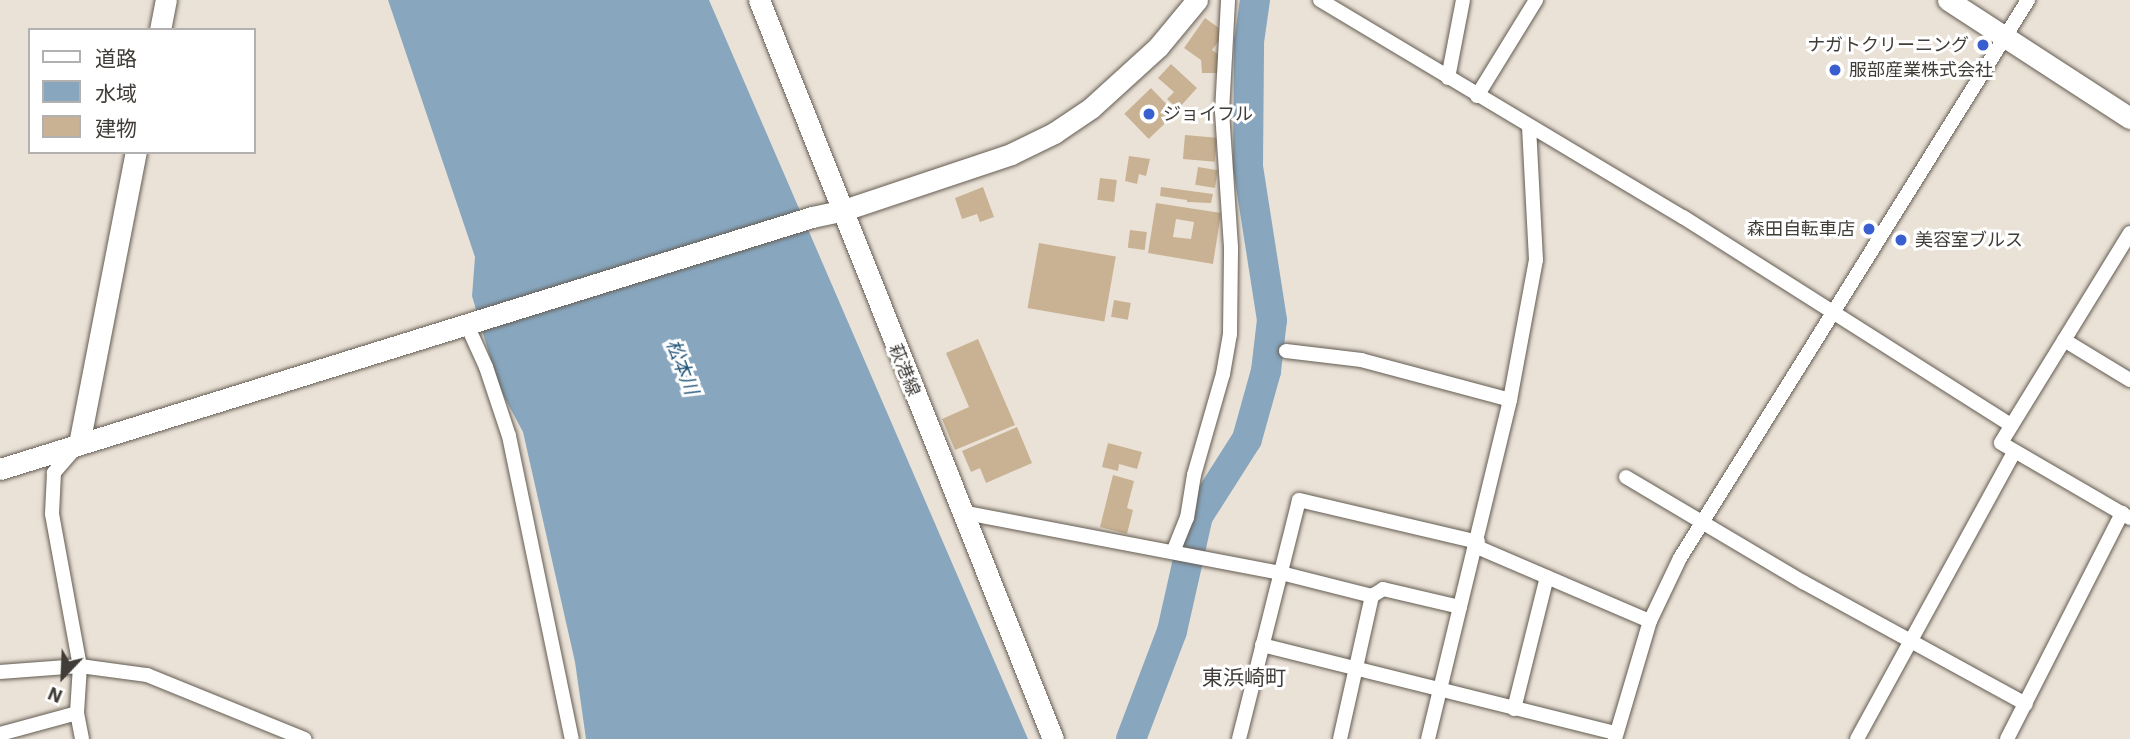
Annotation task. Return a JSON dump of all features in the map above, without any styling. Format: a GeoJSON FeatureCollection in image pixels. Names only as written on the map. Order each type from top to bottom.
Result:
{"type":"FeatureCollection","features":[{"type":"Feature","properties":{"kind":"street"},"geometry":{"type":"LineString","coordinates":[[160,28],[166,0]]}},
{"type":"Feature","properties":{"kind":"street","name":"萩港線"},"geometry":{"type":"LineString","coordinates":[[759,0],[1053,739]]}},
{"type":"Feature","properties":{"kind":"street"},"geometry":{"type":"LineString","coordinates":[[0,469],[812,217],[841,211],[1011,154],[1054,133],[1123,82],[1158,47],[1197,0]]}},
{"type":"Feature","properties":{"kind":"street"},"geometry":{"type":"LineString","coordinates":[[1177,553],[1187,517],[1194,475],[1223,374],[1230,334],[1231,247],[1222,112],[1228,0]]}},
{"type":"Feature","properties":{"kind":"street"},"geometry":{"type":"LineString","coordinates":[[1320,0],[1835,311],[2011,425]]}},
{"type":"Feature","properties":{"kind":"street"},"geometry":{"type":"LineString","coordinates":[[1448,78],[1463,0]]}},
{"type":"Feature","properties":{"kind":"street"},"geometry":{"type":"LineString","coordinates":[[1477,96],[1536,0]]}},
{"type":"Feature","properties":{"kind":"street"},"geometry":{"type":"LineString","coordinates":[[1948,0],[2130,118]]}},
{"type":"Feature","properties":{"kind":"street"},"geometry":{"type":"LineString","coordinates":[[1262,645],[1616,736],[1650,621],[1680,558],[2028,0]]}},
{"type":"Feature","properties":{"kind":"street"},"geometry":{"type":"LineString","coordinates":[[1428,739],[1510,400],[1536,260],[1529,126]]}},
{"type":"Feature","properties":{"kind":"street"},"geometry":{"type":"LineString","coordinates":[[82,737],[77,713],[80,666],[52,514],[54,473],[79,444],[136,154]]}},
{"type":"Feature","properties":{"kind":"street"},"geometry":{"type":"LineString","coordinates":[[2007,739],[2126,515],[2001,443],[2130,233]]}},
{"type":"Feature","properties":{"kind":"street"},"geometry":{"type":"LineString","coordinates":[[471,324],[509,436],[572,739]]}},
{"type":"Feature","properties":{"kind":"street"},"geometry":{"type":"LineString","coordinates":[[2064,340],[2130,380]]}},
{"type":"Feature","properties":{"kind":"street"},"geometry":{"type":"LineString","coordinates":[[1286,351],[1361,360],[1510,400]]}},
{"type":"Feature","properties":{"kind":"street"},"geometry":{"type":"LineString","coordinates":[[1857,739],[2015,451]]}},
{"type":"Feature","properties":{"kind":"street"},"geometry":{"type":"LineString","coordinates":[[1626,477],[1910,642],[2026,704]]}},
{"type":"Feature","properties":{"kind":"street"},"geometry":{"type":"LineString","coordinates":[[1240,739],[1299,500],[1477,544],[1650,621]]}},
{"type":"Feature","properties":{"kind":"street"},"geometry":{"type":"LineString","coordinates":[[961,512],[1281,573],[1373,596]]}},
{"type":"Feature","properties":{"kind":"street"},"geometry":{"type":"LineString","coordinates":[[1514,709],[1547,577]]}},
{"type":"Feature","properties":{"kind":"street"},"geometry":{"type":"LineString","coordinates":[[1340,739],[1373,596],[1383,589],[1460,607]]}},
{"type":"Feature","properties":{"kind":"street"},"geometry":{"type":"LineString","coordinates":[[0,672],[80,666],[147,675],[305,739]]}},
{"type":"Feature","properties":{"kind":"street"},"geometry":{"type":"LineString","coordinates":[[0,734],[77,713]]}},
{"type":"Feature","properties":{"kind":"water","name":"松本川"},"geometry":{"type":"Polygon","coordinates":[[[388,0],[709,0],[1028,739],[586,739],[575,662],[523,432],[499,387],[472,296],[475,257],[388,0]]]}},
{"type":"Feature","properties":{"kind":"building"},"geometry":{"type":"Polygon","coordinates":[[[1205,18],[1219,28],[1220,39],[1212,50],[1218,54],[1219,73],[1202,73],[1201,60],[1184,48],[1205,18]]]}},
{"type":"Feature","properties":{"kind":"building"},"geometry":{"type":"Polygon","coordinates":[[[1171,64],[1197,88],[1178,109],[1167,99],[1174,92],[1158,78],[1171,64]]]}},
{"type":"Feature","properties":{"kind":"building","name":"ジョイフル"},"geometry":{"type":"Polygon","coordinates":[[[1151,88],[1175,113],[1149,139],[1124,114],[1151,88]]]}},
{"type":"Feature","properties":{"kind":"building"},"geometry":{"type":"Polygon","coordinates":[[[1185,135],[1217,138],[1215,162],[1183,159],[1185,135]]]}},
{"type":"Feature","properties":{"kind":"building"},"geometry":{"type":"Polygon","coordinates":[[[1129,156],[1150,159],[1146,176],[1139,174],[1137,184],[1125,181],[1129,156]]]}},
{"type":"Feature","properties":{"kind":"building"},"geometry":{"type":"Polygon","coordinates":[[[1198,167],[1218,170],[1215,188],[1195,185],[1198,167]]]}},
{"type":"Feature","properties":{"kind":"building"},"geometry":{"type":"Polygon","coordinates":[[[1100,178],[1117,180],[1114,202],[1097,200],[1100,178]]]}},
{"type":"Feature","properties":{"kind":"building"},"geometry":{"type":"Polygon","coordinates":[[[983,187],[994,217],[980,222],[977,214],[962,219],[955,198],[983,187]]]}},
{"type":"Feature","properties":{"kind":"building"},"geometry":{"type":"Polygon","coordinates":[[[1161,187],[1213,194],[1211,203],[1187,202],[1160,196],[1161,187]]]}},
{"type":"Feature","properties":{"kind":"building"},"geometry":{"type":"Polygon","coordinates":[[[1156,203],[1221,213],[1213,264],[1148,253],[1156,203]],[[1176,219],[1173,237],[1191,239],[1194,222],[1176,219]]]}},
{"type":"Feature","properties":{"kind":"building"},"geometry":{"type":"Polygon","coordinates":[[[1130,230],[1147,232],[1145,250],[1128,248],[1130,230]]]}},
{"type":"Feature","properties":{"kind":"building"},"geometry":{"type":"Polygon","coordinates":[[[1039,243],[1116,257],[1104,322],[1028,308],[1039,243]]]}},
{"type":"Feature","properties":{"kind":"building"},"geometry":{"type":"Polygon","coordinates":[[[1114,300],[1131,303],[1128,320],[1111,317],[1114,300]]]}},
{"type":"Feature","properties":{"kind":"building"},"geometry":{"type":"Polygon","coordinates":[[[978,339],[1015,425],[955,450],[942,419],[969,407],[946,353],[978,339]]]}},
{"type":"Feature","properties":{"kind":"building"},"geometry":{"type":"Polygon","coordinates":[[[1017,427],[1032,463],[986,483],[980,468],[971,472],[962,451],[1017,427]]]}},
{"type":"Feature","properties":{"kind":"building"},"geometry":{"type":"Polygon","coordinates":[[[1108,443],[1142,452],[1137,469],[1119,464],[1118,471],[1102,467],[1108,443]]]}},
{"type":"Feature","properties":{"kind":"building"},"geometry":{"type":"Polygon","coordinates":[[[1113,475],[1134,481],[1127,508],[1133,510],[1127,534],[1100,527],[1113,475]]]}},
{"type":"Feature","properties":{"kind":"waterway"},"geometry":{"type":"LineString","coordinates":[[1131,739],[1172,631],[1198,516],[1247,439],[1266,371],[1272,320],[1248,166],[1249,42],[1255,0]]}},
{"type":"Feature","properties":{"kind":"place","name":"ナガトクリーニング"},"geometry":{"type":"Point","coordinates":[1983,45]}},
{"type":"Feature","properties":{"kind":"place","name":"服部産業株式会社"},"geometry":{"type":"Point","coordinates":[1835,70]}},
{"type":"Feature","properties":{"kind":"place","name":"ジョイフル"},"geometry":{"type":"Point","coordinates":[1149,114]}},
{"type":"Feature","properties":{"kind":"place","name":"森田自転車店"},"geometry":{"type":"Point","coordinates":[1869,229]}},
{"type":"Feature","properties":{"kind":"place","name":"美容室ブルス"},"geometry":{"type":"Point","coordinates":[1901,240]}},
{"type":"Feature","properties":{"kind":"district","name":"東浜崎町"},"geometry":{"type":"Point","coordinates":[1244,677]}}]}
